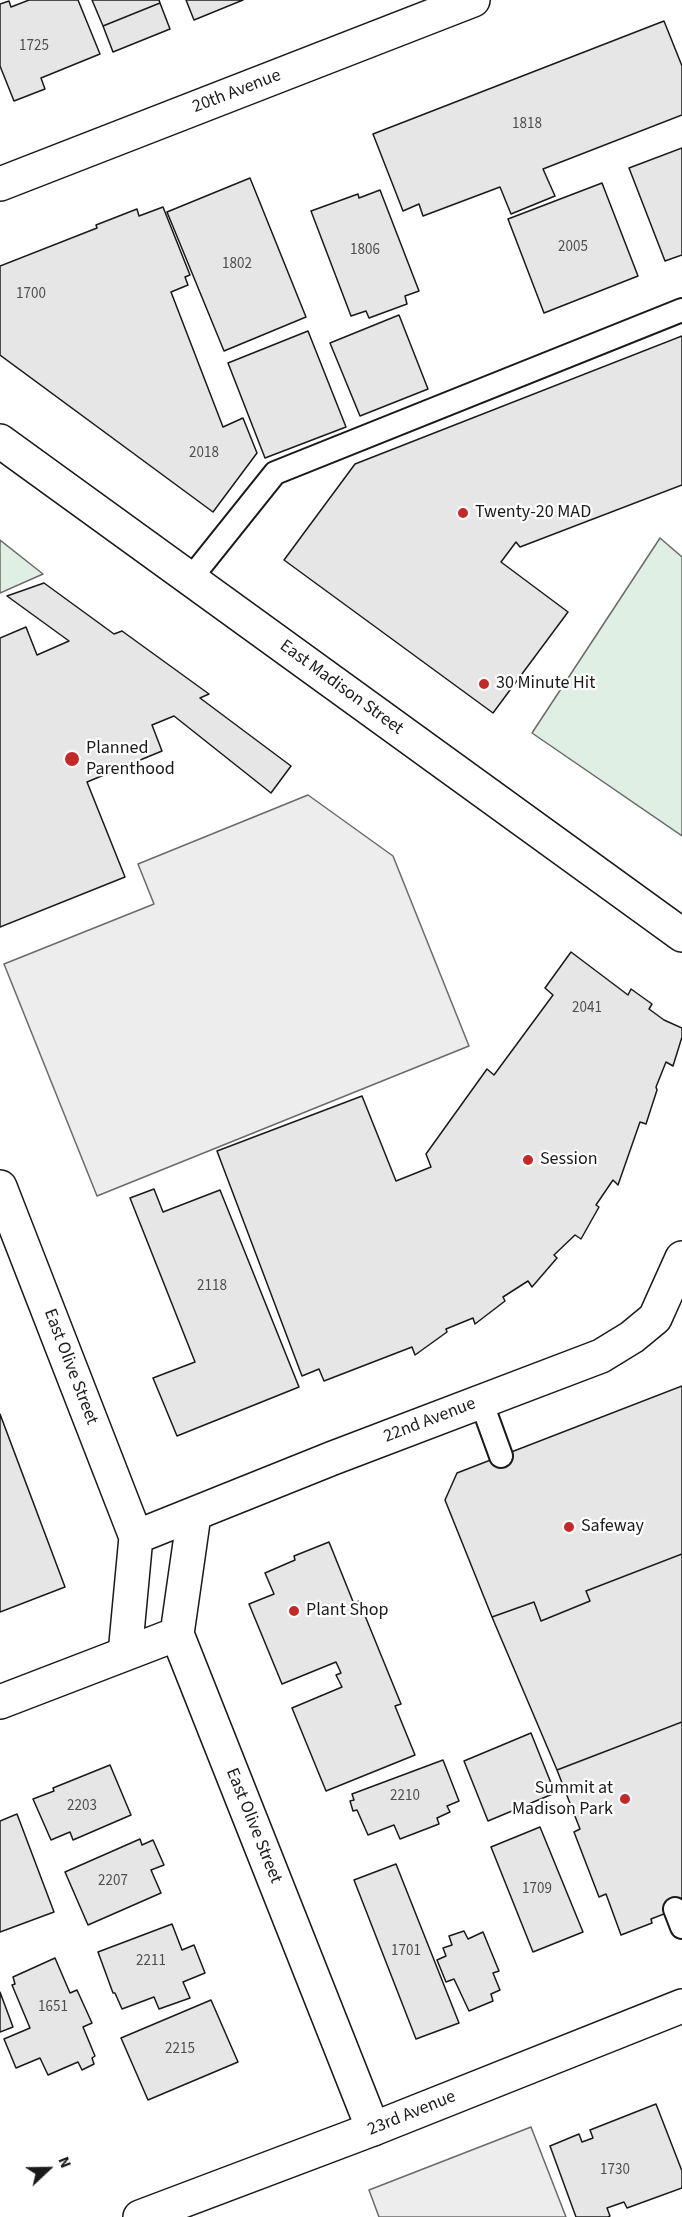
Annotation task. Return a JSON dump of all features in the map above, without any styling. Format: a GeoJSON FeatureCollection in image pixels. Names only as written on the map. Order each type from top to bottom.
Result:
{"type":"FeatureCollection","features":[{"type":"Feature","properties":{"kind":"street","name":"20th Avenue"},"geometry":{"type":"LineString","coordinates":[[0,184],[473,0]]}},
{"type":"Feature","properties":{"kind":"street","name":"East Madison Street"},"geometry":{"type":"LineString","coordinates":[[0,441],[682,935]]}},
{"type":"Feature","properties":{"kind":"street","name":"East Olive Street"},"geometry":{"type":"LineString","coordinates":[[0,1187],[136,1537],[125,1654]]}},
{"type":"Feature","properties":{"kind":"street","name":"22nd Avenue"},"geometry":{"type":"LineString","coordinates":[[136,1537],[601,1356],[632,1337],[655,1318],[682,1258]]}},
{"type":"Feature","properties":{"kind":"street","name":"East Olive Street"},"geometry":{"type":"LineString","coordinates":[[194,1515],[177,1634],[373,2129]]}},
{"type":"Feature","properties":{"kind":"street"},"geometry":{"type":"LineString","coordinates":[[0,1702],[177,1634]]}},
{"type":"Feature","properties":{"kind":"street","name":"23rd Avenue"},"geometry":{"type":"LineString","coordinates":[[140,2217],[373,2129],[682,2006]]}},
{"type":"Feature","properties":{"kind":"lane"},"geometry":{"type":"LineString","coordinates":[[191,578],[275,473],[682,310]]}},
{"type":"Feature","properties":{"kind":"lane"},"geometry":{"type":"LineString","coordinates":[[481,1401],[501,1456]]}},
{"type":"Feature","properties":{"kind":"green space"},"geometry":{"type":"Polygon","coordinates":[[[660,538],[682,557],[682,836],[532,733],[660,538]]]}},
{"type":"Feature","properties":{"kind":"green space"},"geometry":{"type":"Polygon","coordinates":[[[0,540],[43,574],[0,593],[0,540]]]}},
{"type":"Feature","properties":{"kind":"shaded area"},"geometry":{"type":"Polygon","coordinates":[[[308,795],[393,856],[469,1046],[97,1196],[4,964],[154,904],[138,864],[308,795]]]}},
{"type":"Feature","properties":{"kind":"shaded area"},"geometry":{"type":"Polygon","coordinates":[[[531,2127],[566,2217],[379,2217],[369,2190],[531,2127]]]}},
{"type":"Feature","properties":{"kind":"building"},"geometry":{"type":"Polygon","coordinates":[[[29,0],[78,0],[100,54],[41,78],[45,89],[14,101],[0,66],[0,4],[9,1],[11,7],[29,0]]]}},
{"type":"Feature","properties":{"kind":"building"},"geometry":{"type":"Polygon","coordinates":[[[92,0],[159,0],[160,3],[103,26],[92,0]]]}},
{"type":"Feature","properties":{"kind":"building"},"geometry":{"type":"Polygon","coordinates":[[[186,0],[243,0],[194,20],[186,0]]]}},
{"type":"Feature","properties":{"kind":"building"},"geometry":{"type":"Polygon","coordinates":[[[160,3],[170,29],[113,52],[103,26],[160,3]]]}},
{"type":"Feature","properties":{"kind":"building"},"geometry":{"type":"Polygon","coordinates":[[[664,21],[682,66],[682,115],[543,169],[555,196],[511,214],[500,187],[423,216],[419,204],[403,211],[373,134],[664,21]]]}},
{"type":"Feature","properties":{"kind":"building"},"geometry":{"type":"Polygon","coordinates":[[[682,148],[682,255],[665,261],[629,168],[682,148]]]}},
{"type":"Feature","properties":{"kind":"building"},"geometry":{"type":"Polygon","coordinates":[[[250,178],[306,317],[224,351],[167,212],[250,178]]]}},
{"type":"Feature","properties":{"kind":"building"},"geometry":{"type":"Polygon","coordinates":[[[602,183],[638,276],[544,313],[508,219],[602,183]]]}},
{"type":"Feature","properties":{"kind":"building"},"geometry":{"type":"Polygon","coordinates":[[[380,190],[419,291],[405,296],[407,304],[369,318],[366,311],[351,316],[311,211],[358,194],[359,198],[380,190]]]}},
{"type":"Feature","properties":{"kind":"building"},"geometry":{"type":"Polygon","coordinates":[[[163,207],[190,275],[185,277],[188,285],[171,292],[223,427],[243,418],[257,453],[213,512],[0,355],[0,266],[97,228],[96,225],[137,209],[139,216],[163,207]]]}},
{"type":"Feature","properties":{"kind":"building"},"geometry":{"type":"Polygon","coordinates":[[[399,315],[428,389],[360,416],[330,343],[399,315]]]}},
{"type":"Feature","properties":{"kind":"building"},"geometry":{"type":"Polygon","coordinates":[[[308,331],[346,427],[265,458],[228,363],[308,331]]]}},
{"type":"Feature","properties":{"kind":"building","name":"Twenty-20 MAD"},"geometry":{"type":"Polygon","coordinates":[[[682,336],[682,485],[520,547],[516,542],[501,562],[568,612],[493,713],[284,560],[355,464],[682,336]]]}},
{"type":"Feature","properties":{"kind":"building","name":"Planned Parenthood"},"geometry":{"type":"Polygon","coordinates":[[[44,583],[114,634],[122,631],[209,694],[200,698],[291,766],[271,793],[174,716],[152,725],[162,751],[87,782],[125,877],[0,927],[0,638],[26,627],[37,655],[69,641],[7,596],[44,583]]]}},
{"type":"Feature","properties":{"kind":"building","name":"Session"},"geometry":{"type":"Polygon","coordinates":[[[571,952],[628,995],[631,989],[652,1004],[649,1009],[664,1020],[682,1028],[682,1037],[673,1066],[666,1062],[656,1087],[646,1124],[640,1122],[618,1185],[613,1180],[596,1205],[599,1207],[581,1239],[575,1235],[554,1255],[557,1258],[532,1287],[528,1281],[503,1297],[505,1301],[475,1324],[473,1318],[446,1329],[447,1332],[415,1355],[412,1347],[324,1381],[319,1369],[302,1376],[217,1151],[362,1096],[396,1181],[431,1167],[426,1154],[487,1069],[494,1075],[553,995],[545,988],[571,952]]]}},
{"type":"Feature","properties":{"kind":"building"},"geometry":{"type":"Polygon","coordinates":[[[154,1189],[163,1212],[220,1190],[299,1387],[177,1436],[153,1378],[195,1362],[130,1198],[154,1189]]]}},
{"type":"Feature","properties":{"kind":"building","name":"Safeway"},"geometry":{"type":"Polygon","coordinates":[[[682,1386],[682,1554],[586,1591],[590,1601],[541,1621],[534,1602],[492,1617],[445,1500],[457,1473],[682,1386]]]}},
{"type":"Feature","properties":{"kind":"building"},"geometry":{"type":"Polygon","coordinates":[[[0,1414],[65,1587],[0,1612],[0,1414]]]}},
{"type":"Feature","properties":{"kind":"building"},"geometry":{"type":"Polygon","coordinates":[[[329,1542],[354,1604],[359,1601],[401,1704],[395,1706],[415,1755],[326,1791],[292,1708],[342,1687],[336,1675],[341,1673],[336,1662],[282,1684],[249,1604],[274,1594],[265,1573],[295,1560],[294,1556],[329,1542]]]}},
{"type":"Feature","properties":{"kind":"building"},"geometry":{"type":"Polygon","coordinates":[[[682,1554],[682,1722],[557,1770],[492,1617],[534,1602],[541,1621],[590,1601],[586,1591],[682,1554]]]}},
{"type":"Feature","properties":{"kind":"building","name":"Summit at Madison Park"},"geometry":{"type":"Polygon","coordinates":[[[682,1722],[682,1907],[651,1919],[652,1923],[621,1935],[606,1894],[599,1897],[574,1832],[580,1829],[557,1770],[682,1722]]]}},
{"type":"Feature","properties":{"kind":"building"},"geometry":{"type":"Polygon","coordinates":[[[531,1733],[555,1793],[488,1821],[464,1761],[531,1733]]]}},
{"type":"Feature","properties":{"kind":"building"},"geometry":{"type":"Polygon","coordinates":[[[443,1760],[459,1801],[447,1806],[450,1812],[437,1818],[439,1824],[400,1839],[394,1825],[368,1835],[357,1810],[353,1811],[350,1801],[354,1800],[352,1794],[443,1760]]]}},
{"type":"Feature","properties":{"kind":"building"},"geometry":{"type":"Polygon","coordinates":[[[110,1765],[131,1815],[73,1840],[70,1832],[51,1840],[33,1799],[54,1791],[53,1788],[110,1765]]]}},
{"type":"Feature","properties":{"kind":"building"},"geometry":{"type":"Polygon","coordinates":[[[17,1814],[54,1912],[0,1932],[0,1821],[17,1814]]]}},
{"type":"Feature","properties":{"kind":"building"},"geometry":{"type":"Polygon","coordinates":[[[540,1827],[583,1932],[533,1952],[491,1847],[540,1827]]]}},
{"type":"Feature","properties":{"kind":"building"},"geometry":{"type":"Polygon","coordinates":[[[140,1839],[142,1845],[153,1840],[164,1865],[151,1870],[161,1893],[88,1925],[65,1872],[140,1839]]]}},
{"type":"Feature","properties":{"kind":"building"},"geometry":{"type":"Polygon","coordinates":[[[396,1864],[459,2023],[416,2039],[354,1880],[396,1864]]]}},
{"type":"Feature","properties":{"kind":"building"},"geometry":{"type":"Polygon","coordinates":[[[172,1924],[182,1950],[194,1945],[205,1973],[183,1982],[190,1998],[159,2009],[154,1997],[122,2009],[113,1993],[98,1952],[172,1924]]]}},
{"type":"Feature","properties":{"kind":"building"},"geometry":{"type":"Polygon","coordinates":[[[464,1931],[468,1939],[483,1932],[499,1971],[493,1973],[500,1990],[491,1994],[493,2001],[469,2011],[454,1979],[446,1982],[437,1960],[446,1956],[443,1948],[452,1945],[449,1936],[464,1931]]]}},
{"type":"Feature","properties":{"kind":"building"},"geometry":{"type":"Polygon","coordinates":[[[55,1958],[70,1993],[77,1990],[92,2023],[83,2027],[95,2056],[92,2058],[94,2064],[82,2070],[78,2062],[48,2075],[40,2058],[16,2068],[4,2039],[30,2028],[12,1985],[15,1984],[13,1977],[55,1958]]]}},
{"type":"Feature","properties":{"kind":"building"},"geometry":{"type":"Polygon","coordinates":[[[0,1992],[13,2027],[0,2032],[0,1992]]]}},
{"type":"Feature","properties":{"kind":"building"},"geometry":{"type":"Polygon","coordinates":[[[211,2000],[238,2062],[148,2100],[121,2038],[211,2000]]]}},
{"type":"Feature","properties":{"kind":"building"},"geometry":{"type":"Polygon","coordinates":[[[656,2104],[682,2171],[682,2188],[627,2208],[624,2202],[607,2208],[610,2216],[608,2217],[576,2217],[550,2146],[579,2134],[582,2142],[593,2138],[590,2130],[656,2104]]]}},
{"type":"Feature","properties":{"kind":"place","name":"Twenty-20 MAD"},"geometry":{"type":"Point","coordinates":[463,513]}},
{"type":"Feature","properties":{"kind":"place","name":"30 Minute Hit"},"geometry":{"type":"Point","coordinates":[484,684]}},
{"type":"Feature","properties":{"kind":"place","name":"Planned Parenthood"},"geometry":{"type":"Point","coordinates":[72,759]}},
{"type":"Feature","properties":{"kind":"place","name":"Session"},"geometry":{"type":"Point","coordinates":[528,1160]}},
{"type":"Feature","properties":{"kind":"place","name":"Safeway"},"geometry":{"type":"Point","coordinates":[569,1527]}},
{"type":"Feature","properties":{"kind":"place","name":"Plant Shop"},"geometry":{"type":"Point","coordinates":[294,1611]}},
{"type":"Feature","properties":{"kind":"place","name":"Summit at Madison Park"},"geometry":{"type":"Point","coordinates":[625,1799]}}]}
